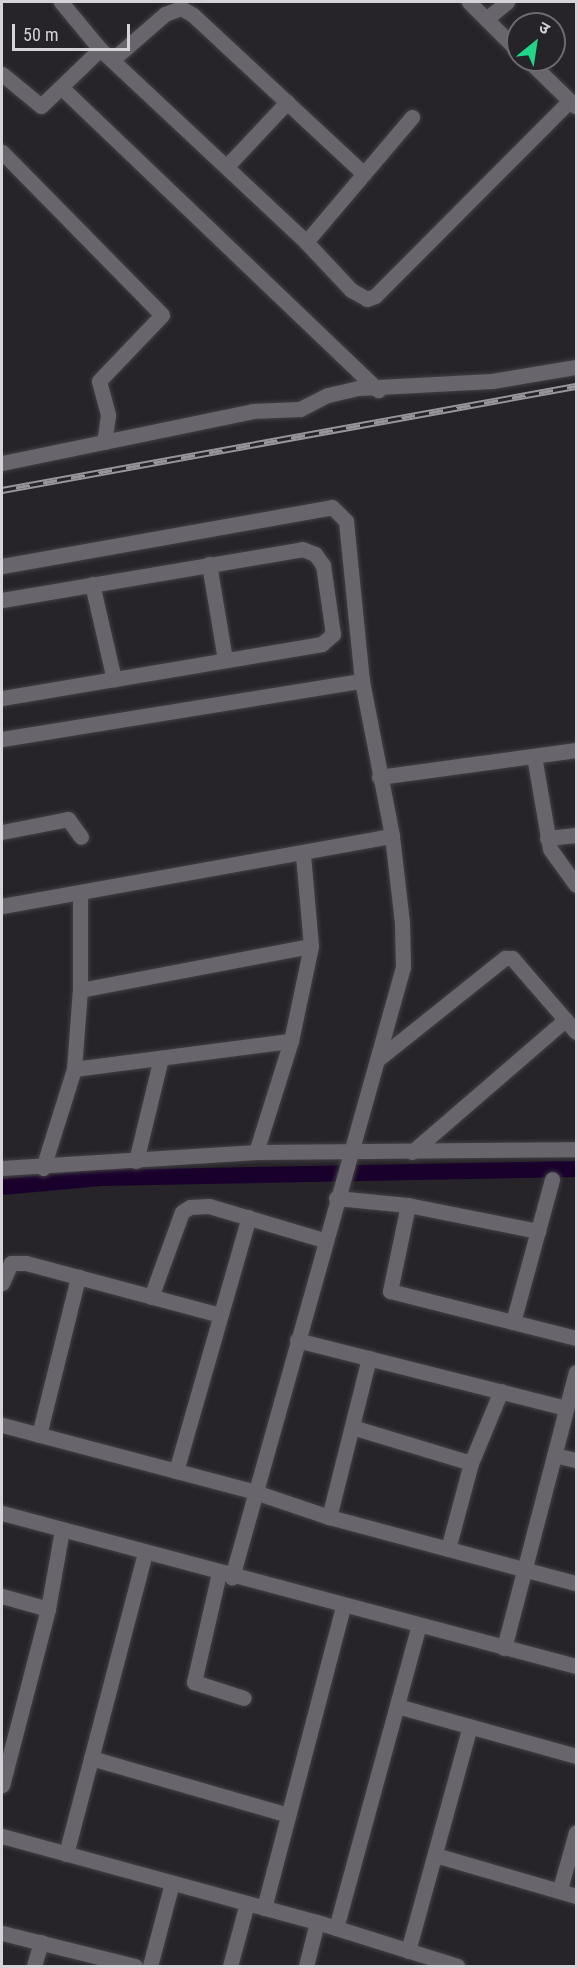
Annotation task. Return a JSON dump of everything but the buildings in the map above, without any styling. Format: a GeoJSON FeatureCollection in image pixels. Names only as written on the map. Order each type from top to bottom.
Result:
{"type":"FeatureCollection","features":[{"type":"Feature","properties":{"kind":"street"},"geometry":{"type":"LineString","coordinates":[[61,2],[106,55],[227,166],[306,242],[351,290],[367,299],[375,296],[573,104],[540,72]]}},
{"type":"Feature","properties":{"kind":"street"},"geometry":{"type":"LineString","coordinates":[[469,2],[506,39]]}},
{"type":"Feature","properties":{"kind":"street"},"geometry":{"type":"LineString","coordinates":[[486,19],[507,2]]}},
{"type":"Feature","properties":{"kind":"street"},"geometry":{"type":"LineString","coordinates":[[2,74],[41,106],[106,55],[165,14],[182,8],[363,173]]}},
{"type":"Feature","properties":{"kind":"street"},"geometry":{"type":"LineString","coordinates":[[63,89],[378,390]]}},
{"type":"Feature","properties":{"kind":"street"},"geometry":{"type":"LineString","coordinates":[[227,166],[287,102]]}},
{"type":"Feature","properties":{"kind":"street"},"geometry":{"type":"LineString","coordinates":[[306,242],[412,117]]}},
{"type":"Feature","properties":{"kind":"street"},"geometry":{"type":"LineString","coordinates":[[2,152],[162,315],[99,381],[108,415],[104,442]]}},
{"type":"Feature","properties":{"kind":"street"},"geometry":{"type":"LineString","coordinates":[[2,463],[252,411],[300,409],[328,395],[359,388],[378,390],[492,381],[576,367]]}},
{"type":"Feature","properties":{"kind":"street"},"geometry":{"type":"LineString","coordinates":[[2,567],[332,507],[346,521],[362,681],[392,836],[403,967],[336,1195],[255,1492],[225,1575],[194,1682],[244,1698]]}},
{"type":"Feature","properties":{"kind":"street"},"geometry":{"type":"LineString","coordinates":[[2,600],[302,549],[315,554],[323,565],[333,633],[330,640],[2,698]]}},
{"type":"Feature","properties":{"kind":"street"},"geometry":{"type":"LineString","coordinates":[[209,564],[225,660]]}},
{"type":"Feature","properties":{"kind":"street"},"geometry":{"type":"LineString","coordinates":[[92,584],[114,679]]}},
{"type":"Feature","properties":{"kind":"street"},"geometry":{"type":"LineString","coordinates":[[2,739],[362,681]]}},
{"type":"Feature","properties":{"kind":"street"},"geometry":{"type":"LineString","coordinates":[[379,777],[576,750]]}},
{"type":"Feature","properties":{"kind":"street"},"geometry":{"type":"LineString","coordinates":[[534,756],[550,849],[576,885]]}},
{"type":"Feature","properties":{"kind":"street"},"geometry":{"type":"LineString","coordinates":[[2,832],[68,819],[81,837]]}},
{"type":"Feature","properties":{"kind":"street"},"geometry":{"type":"LineString","coordinates":[[547,838],[576,835]]}},
{"type":"Feature","properties":{"kind":"street"},"geometry":{"type":"LineString","coordinates":[[2,906],[80,895],[303,855],[392,836]]}},
{"type":"Feature","properties":{"kind":"street"},"geometry":{"type":"LineString","coordinates":[[256,1152],[291,1041],[310,946],[303,855]]}},
{"type":"Feature","properties":{"kind":"street"},"geometry":{"type":"LineString","coordinates":[[43,1168],[74,1069],[80,990],[80,895]]}},
{"type":"Feature","properties":{"kind":"street"},"geometry":{"type":"LineString","coordinates":[[80,990],[310,946]]}},
{"type":"Feature","properties":{"kind":"street"},"geometry":{"type":"LineString","coordinates":[[377,1060],[505,958],[512,958],[576,1032]]}},
{"type":"Feature","properties":{"kind":"street"},"geometry":{"type":"LineString","coordinates":[[412,1152],[566,1019]]}},
{"type":"Feature","properties":{"kind":"street"},"geometry":{"type":"LineString","coordinates":[[74,1069],[291,1041]]}},
{"type":"Feature","properties":{"kind":"street"},"geometry":{"type":"LineString","coordinates":[[136,1161],[161,1058]]}},
{"type":"Feature","properties":{"kind":"street"},"geometry":{"type":"LineString","coordinates":[[2,1168],[43,1168],[256,1152],[348,1153],[576,1149]]}},
{"type":"Feature","properties":{"kind":"street"},"geometry":{"type":"LineString","coordinates":[[513,1322],[552,1179]]}},
{"type":"Feature","properties":{"kind":"street"},"geometry":{"type":"LineString","coordinates":[[336,1195],[408,1206],[538,1231]]}},
{"type":"Feature","properties":{"kind":"street"},"geometry":{"type":"LineString","coordinates":[[151,1297],[182,1212],[190,1207],[208,1206],[324,1240]]}},
{"type":"Feature","properties":{"kind":"street"},"geometry":{"type":"LineString","coordinates":[[408,1206],[390,1291],[576,1338]]}},
{"type":"Feature","properties":{"kind":"street"},"geometry":{"type":"LineString","coordinates":[[176,1471],[249,1217]]}},
{"type":"Feature","properties":{"kind":"street"},"geometry":{"type":"LineString","coordinates":[[2,1283],[7,1267],[17,1262],[220,1315]]}},
{"type":"Feature","properties":{"kind":"street"},"geometry":{"type":"LineString","coordinates":[[39,1435],[78,1277]]}},
{"type":"Feature","properties":{"kind":"street"},"geometry":{"type":"LineString","coordinates":[[297,1340],[566,1408]]}},
{"type":"Feature","properties":{"kind":"street"},"geometry":{"type":"LineString","coordinates":[[329,1517],[369,1358]]}},
{"type":"Feature","properties":{"kind":"street"},"geometry":{"type":"LineString","coordinates":[[504,1648],[576,1372]]}},
{"type":"Feature","properties":{"kind":"street"},"geometry":{"type":"LineString","coordinates":[[448,1549],[471,1463],[501,1391]]}},
{"type":"Feature","properties":{"kind":"street"},"geometry":{"type":"LineString","coordinates":[[2,1425],[255,1492],[329,1517],[576,1583]]}},
{"type":"Feature","properties":{"kind":"street"},"geometry":{"type":"LineString","coordinates":[[352,1427],[471,1463]]}},
{"type":"Feature","properties":{"kind":"street"},"geometry":{"type":"LineString","coordinates":[[554,1455],[576,1460]]}},
{"type":"Feature","properties":{"kind":"street"},"geometry":{"type":"LineString","coordinates":[[2,1513],[225,1575],[576,1666]]}},
{"type":"Feature","properties":{"kind":"street"},"geometry":{"type":"LineString","coordinates":[[2,1785],[7,1739],[48,1609],[62,1530]]}},
{"type":"Feature","properties":{"kind":"street"},"geometry":{"type":"LineString","coordinates":[[66,1854],[145,1553]]}},
{"type":"Feature","properties":{"kind":"street"},"geometry":{"type":"LineString","coordinates":[[2,1596],[48,1609]]}},
{"type":"Feature","properties":{"kind":"street"},"geometry":{"type":"LineString","coordinates":[[264,1908],[343,1606]]}},
{"type":"Feature","properties":{"kind":"street"},"geometry":{"type":"LineString","coordinates":[[336,1928],[419,1625]]}},
{"type":"Feature","properties":{"kind":"street"},"geometry":{"type":"LineString","coordinates":[[397,1706],[576,1756]]}},
{"type":"Feature","properties":{"kind":"street"},"geometry":{"type":"LineString","coordinates":[[408,1951],[470,1726]]}},
{"type":"Feature","properties":{"kind":"street"},"geometry":{"type":"LineString","coordinates":[[91,1758],[288,1815]]}},
{"type":"Feature","properties":{"kind":"street"},"geometry":{"type":"LineString","coordinates":[[560,1889],[576,1832]]}},
{"type":"Feature","properties":{"kind":"street"},"geometry":{"type":"LineString","coordinates":[[2,1836],[317,1922],[457,1966]]}},
{"type":"Feature","properties":{"kind":"street"},"geometry":{"type":"LineString","coordinates":[[435,1855],[560,1889],[576,1896]]}},
{"type":"Feature","properties":{"kind":"street"},"geometry":{"type":"LineString","coordinates":[[150,1966],[172,1883]]}},
{"type":"Feature","properties":{"kind":"street"},"geometry":{"type":"LineString","coordinates":[[230,1966],[248,1903]]}},
{"type":"Feature","properties":{"kind":"street"},"geometry":{"type":"LineString","coordinates":[[306,1966],[317,1922]]}},
{"type":"Feature","properties":{"kind":"street"},"geometry":{"type":"LineString","coordinates":[[2,1933],[135,1966]]}},
{"type":"Feature","properties":{"kind":"street"},"geometry":{"type":"LineString","coordinates":[[34,1966],[40,1942]]}},
{"type":"Feature","properties":{"kind":"waterway"},"geometry":{"type":"LineString","coordinates":[[2,1187],[101,1178],[576,1169]]}},
{"type":"Feature","properties":{"kind":"railway"},"geometry":{"type":"LineString","coordinates":[[2,490],[576,386]]}}]}
